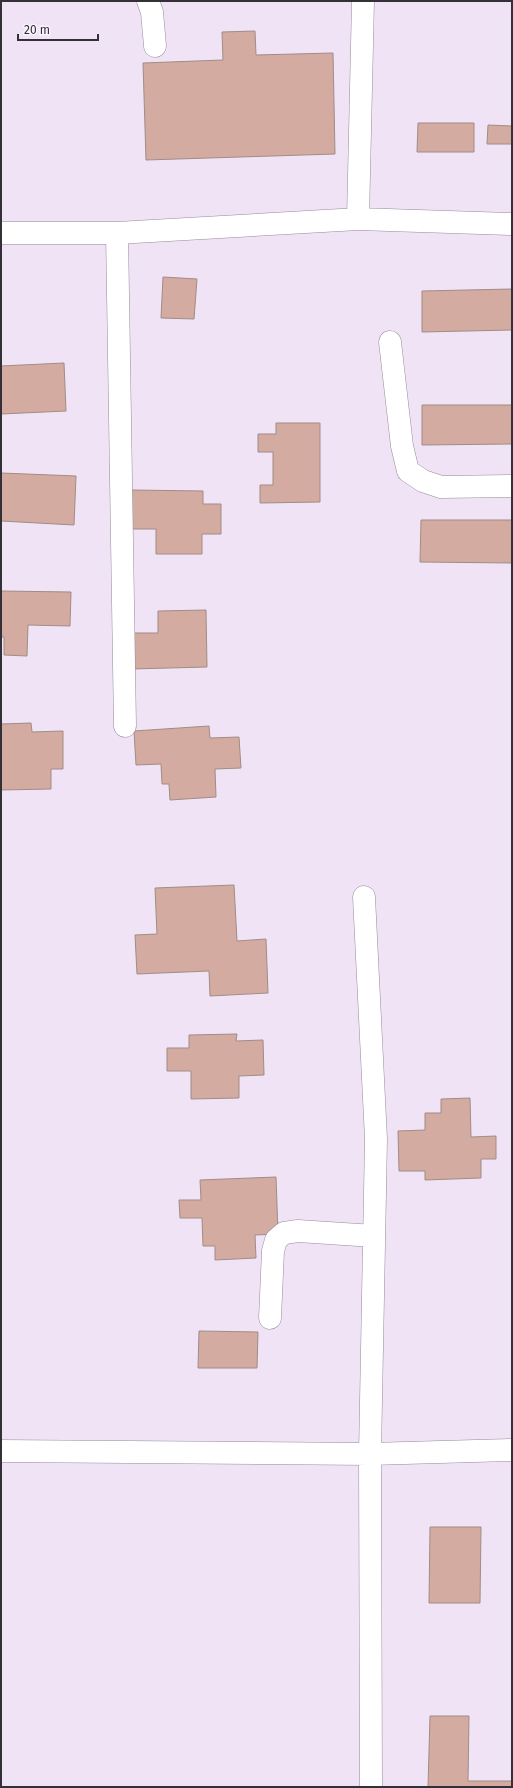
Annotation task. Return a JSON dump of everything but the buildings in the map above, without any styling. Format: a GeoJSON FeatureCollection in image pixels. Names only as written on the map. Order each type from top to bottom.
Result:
{"type":"FeatureCollection","features":[{"type":"Feature","properties":{"kind":"street"},"geometry":{"type":"LineString","coordinates":[[148,1],[152,12],[155,46]]}},
{"type":"Feature","properties":{"kind":"street"},"geometry":{"type":"LineString","coordinates":[[358,219],[363,1]]}},
{"type":"Feature","properties":{"kind":"street"},"geometry":{"type":"LineString","coordinates":[[1,233],[117,233],[358,219],[512,224]]}},
{"type":"Feature","properties":{"kind":"street"},"geometry":{"type":"LineString","coordinates":[[117,233],[125,726]]}},
{"type":"Feature","properties":{"kind":"street"},"geometry":{"type":"LineString","coordinates":[[390,342],[402,446],[408,471],[423,481],[441,487],[512,486]]}},
{"type":"Feature","properties":{"kind":"street"},"geometry":{"type":"LineString","coordinates":[[364,897],[376,1138],[370,1454],[371,1787]]}},
{"type":"Feature","properties":{"kind":"street"},"geometry":{"type":"LineString","coordinates":[[270,1318],[273,1251],[276,1240],[284,1233],[298,1231],[374,1236]]}},
{"type":"Feature","properties":{"kind":"street"},"geometry":{"type":"LineString","coordinates":[[1,1451],[370,1454],[512,1450]]}}]}
